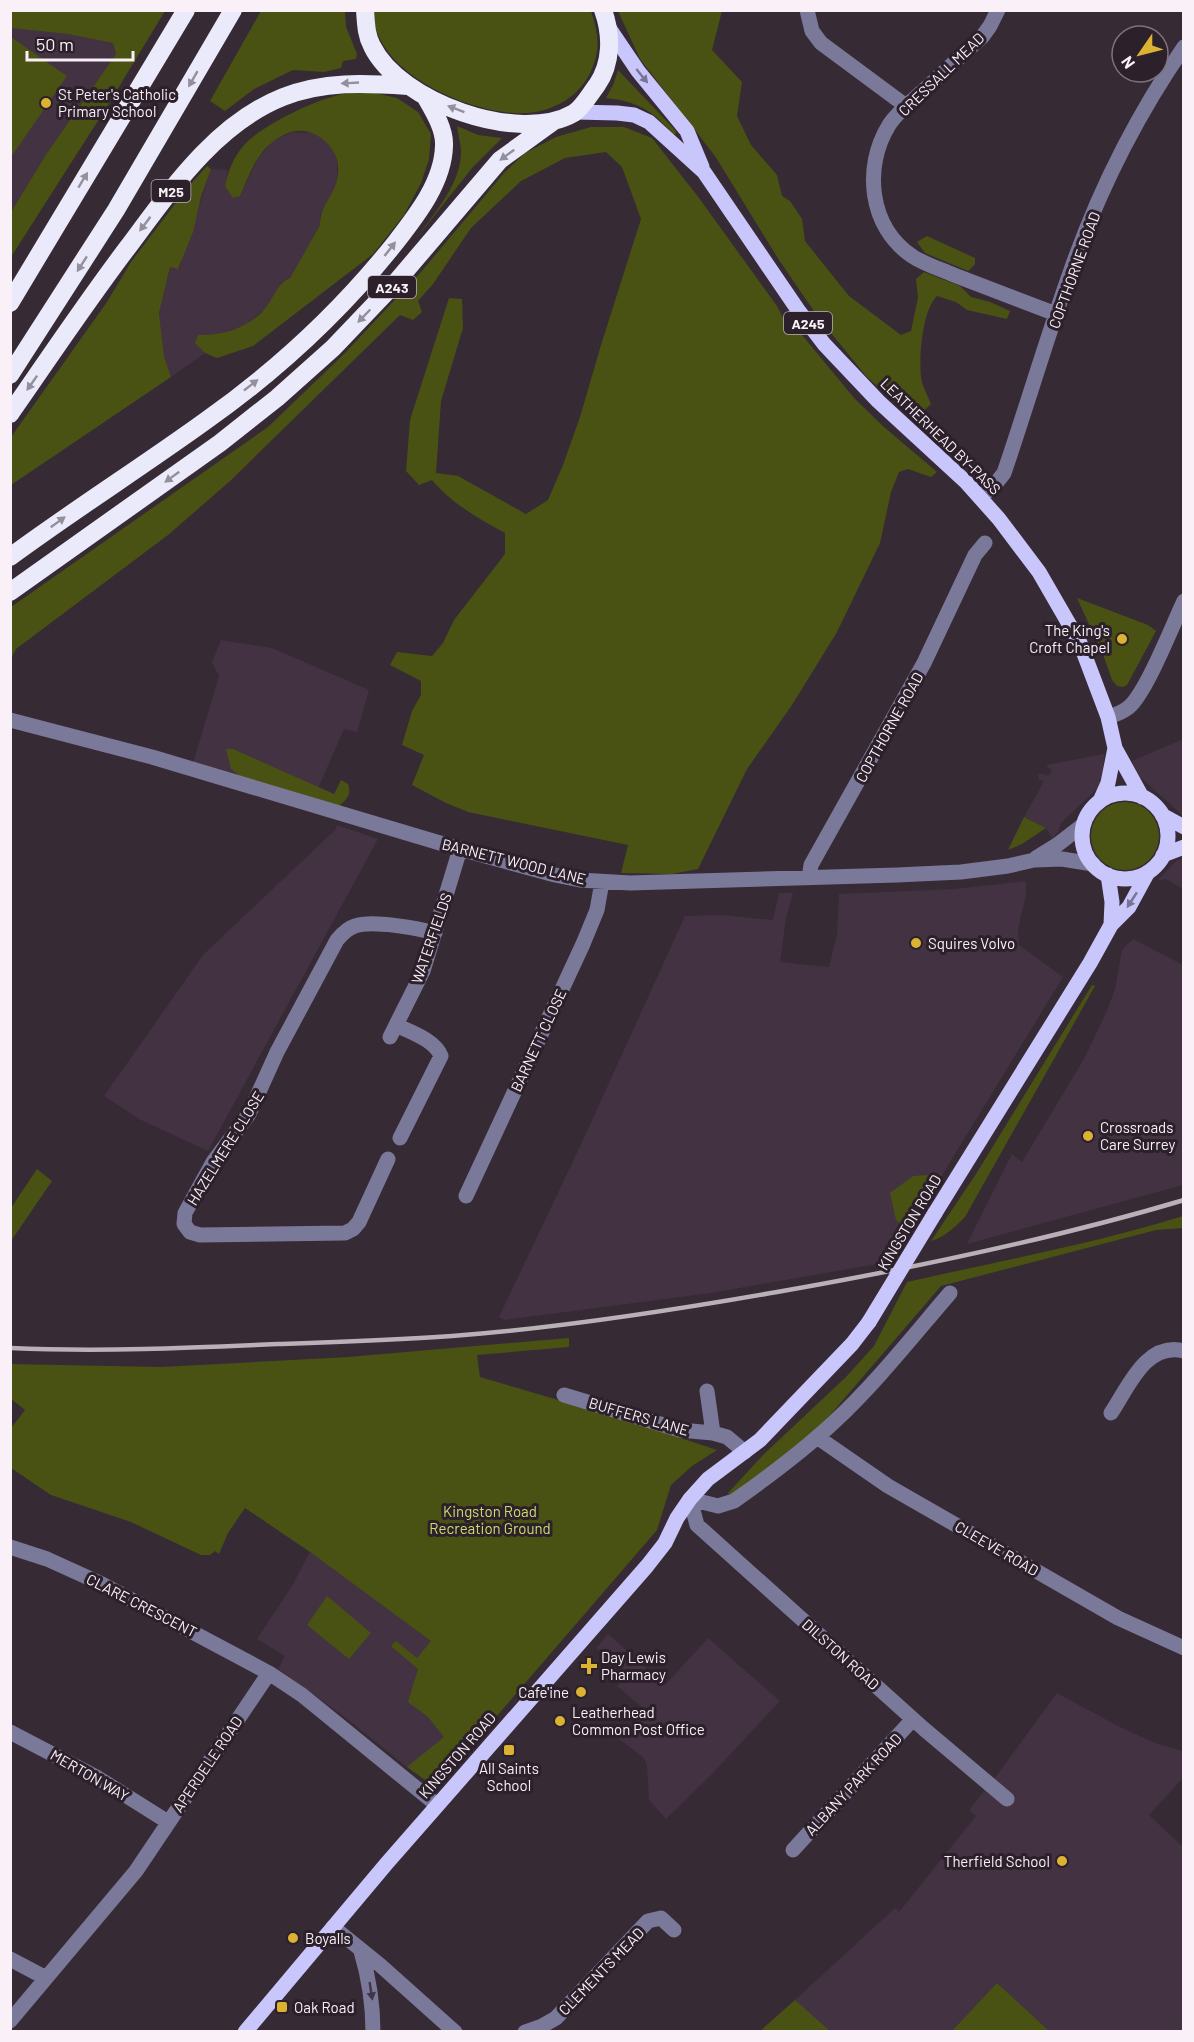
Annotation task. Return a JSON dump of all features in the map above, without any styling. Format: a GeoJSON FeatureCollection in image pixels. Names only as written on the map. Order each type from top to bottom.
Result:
{"type":"FeatureCollection","features":[{"type":"Feature","properties":{"kind":"highway"},"geometry":{"type":"LineString","coordinates":[[10,303],[186,10]]}},
{"type":"Feature","properties":{"kind":"highway","name":"M25"},"geometry":{"type":"LineString","coordinates":[[10,375],[116,210],[233,10]]}},
{"type":"Feature","properties":{"kind":"highway"},"geometry":{"type":"LineString","coordinates":[[366,10],[366,25],[372,46],[381,60],[408,86],[461,111],[506,123],[526,124],[554,121],[576,112],[601,79],[608,59],[604,15]]}},
{"type":"Feature","properties":{"kind":"highway","name":"M25"},"geometry":{"type":"LineString","coordinates":[[10,414],[96,289],[181,179],[214,142],[259,110],[297,92],[344,83],[408,86]]}},
{"type":"Feature","properties":{"kind":"highway","name":"A243"},"geometry":{"type":"LineString","coordinates":[[10,557],[206,421],[261,378],[316,329],[378,264],[423,204],[442,163],[444,144],[437,118],[425,96]]}},
{"type":"Feature","properties":{"kind":"highway","name":"A243"},"geometry":{"type":"LineString","coordinates":[[10,592],[220,443],[277,398],[333,348],[396,282],[500,160],[554,121]]}},
{"type":"Feature","properties":{"kind":"main road","name":"LEATHERHEAD BY-PASS"},"geometry":{"type":"LineString","coordinates":[[604,15],[638,71],[687,131],[704,172],[798,310],[824,344],[878,400],[980,497],[1021,548],[1054,596],[1080,643],[1108,717],[1115,748]]}},
{"type":"Feature","properties":{"kind":"main road","name":"LEATHERHEAD BY-PASS"},"geometry":{"type":"LineString","coordinates":[[576,112],[617,112],[649,122],[704,172]]}},
{"type":"Feature","properties":{"kind":"main road","name":"A245"},"geometry":{"type":"LineString","coordinates":[[1115,748],[1142,797]]}},
{"type":"Feature","properties":{"kind":"main road","name":"A245"},"geometry":{"type":"LineString","coordinates":[[1100,801],[1108,783],[1115,748]]}},
{"type":"Feature","properties":{"kind":"main road"},"geometry":{"type":"LineString","coordinates":[[1120,793],[1131,794],[1142,797],[1157,808],[1162,815],[1167,828],[1167,842],[1163,855],[1148,872],[1129,879],[1108,875],[1093,864],[1083,846],[1083,825],[1092,808],[1100,801],[1120,793]]}},
{"type":"Feature","properties":{"kind":"main road"},"geometry":{"type":"LineString","coordinates":[[1162,815],[1184,827]]}},
{"type":"Feature","properties":{"kind":"main road"},"geometry":{"type":"LineString","coordinates":[[1163,855],[1184,847]]}},
{"type":"Feature","properties":{"kind":"main road","name":"KINGSTON ROAD"},"geometry":{"type":"LineString","coordinates":[[245,2031],[438,1804],[647,1566],[665,1543],[677,1518],[690,1499],[708,1479],[745,1452],[798,1402],[852,1344],[869,1322],[1111,926],[1128,907],[1148,872]]}},
{"type":"Feature","properties":{"kind":"main road","name":"KINGSTON ROAD"},"geometry":{"type":"LineString","coordinates":[[1108,875],[1112,902],[1111,926]]}},
{"type":"Feature","properties":{"kind":"street"},"geometry":{"type":"LineString","coordinates":[[807,10],[812,32],[821,43],[906,106]]}},
{"type":"Feature","properties":{"kind":"street","name":"CRESSALL MEAD"},"geometry":{"type":"LineString","coordinates":[[998,10],[982,37],[890,123],[879,144],[873,169],[873,192],[881,217],[895,239],[912,256],[931,266],[1056,314]]}},
{"type":"Feature","properties":{"kind":"street","name":"COPTHORNE ROAD"},"geometry":{"type":"LineString","coordinates":[[980,497],[993,487],[1004,473],[1072,268],[1110,177],[1139,120],[1184,47]]}},
{"type":"Feature","properties":{"kind":"street","name":"COPTHORNE ROAD"},"geometry":{"type":"LineString","coordinates":[[809,878],[811,865],[918,673],[975,555],[985,543]]}},
{"type":"Feature","properties":{"kind":"street"},"geometry":{"type":"LineString","coordinates":[[1108,717],[1128,708],[1134,701],[1184,602]]}},
{"type":"Feature","properties":{"kind":"street","name":"BARNETT WOOD LANE"},"geometry":{"type":"LineString","coordinates":[[10,720],[209,773],[460,849],[555,875],[602,882],[684,882],[961,872],[1034,860],[1062,859],[1093,864]]}},
{"type":"Feature","properties":{"kind":"street","name":"BARNETT WOOD LANE"},"geometry":{"type":"LineString","coordinates":[[1034,860],[1083,825]]}},
{"type":"Feature","properties":{"kind":"street","name":"WATERFIELDS"},"geometry":{"type":"LineString","coordinates":[[400,1138],[441,1056],[439,1049],[431,1043],[393,1031],[423,971],[460,849]]}},
{"type":"Feature","properties":{"kind":"street","name":"BARNETT CLOSE"},"geometry":{"type":"LineString","coordinates":[[466,1196],[583,944],[597,910],[602,882]]}},
{"type":"Feature","properties":{"kind":"street","name":"HAZELMERE CLOSE"},"geometry":{"type":"LineString","coordinates":[[388,1159],[359,1222],[345,1233],[200,1235],[190,1232],[184,1224],[185,1213],[213,1162],[249,1114],[277,1052],[337,940],[357,925],[369,924],[414,928],[435,933]]}},
{"type":"Feature","properties":{"kind":"street"},"geometry":{"type":"LineString","coordinates":[[690,1499],[718,1506],[734,1501],[817,1437],[882,1372],[950,1293]]}},
{"type":"Feature","properties":{"kind":"street"},"geometry":{"type":"LineString","coordinates":[[1111,1413],[1150,1357],[1167,1349],[1184,1351]]}},
{"type":"Feature","properties":{"kind":"street"},"geometry":{"type":"LineString","coordinates":[[707,1390],[713,1433]]}},
{"type":"Feature","properties":{"kind":"street","name":"BUFFERS LANE"},"geometry":{"type":"LineString","coordinates":[[564,1395],[680,1430],[713,1433],[727,1437],[745,1452]]}},
{"type":"Feature","properties":{"kind":"street","name":"CLEEVE ROAD"},"geometry":{"type":"LineString","coordinates":[[817,1437],[888,1486],[1127,1623],[1184,1648]]}},
{"type":"Feature","properties":{"kind":"street","name":"DILSTON ROAD"},"geometry":{"type":"LineString","coordinates":[[690,1499],[697,1525],[914,1719],[1007,1798]]}},
{"type":"Feature","properties":{"kind":"street","name":"CLARE CRESCENT"},"geometry":{"type":"LineString","coordinates":[[10,1547],[47,1559],[102,1584],[269,1673]]}},
{"type":"Feature","properties":{"kind":"street"},"geometry":{"type":"LineString","coordinates":[[269,1673],[302,1695],[438,1804]]}},
{"type":"Feature","properties":{"kind":"street","name":"APERDELE ROAD"},"geometry":{"type":"LineString","coordinates":[[10,2021],[136,1871],[269,1673]]}},
{"type":"Feature","properties":{"kind":"street","name":"ALBANY PARK ROAD"},"geometry":{"type":"LineString","coordinates":[[793,1850],[914,1719]]}},
{"type":"Feature","properties":{"kind":"street","name":"MERTON WAY"},"geometry":{"type":"LineString","coordinates":[[10,1732],[90,1773],[168,1822]]}},
{"type":"Feature","properties":{"kind":"street","name":"CLEMENTS MEAD"},"geometry":{"type":"LineString","coordinates":[[525,2031],[542,2026],[556,2018],[648,1921],[661,1918],[674,1930]]}},
{"type":"Feature","properties":{"kind":"street"},"geometry":{"type":"LineString","coordinates":[[333,1926],[455,2031]]}},
{"type":"Feature","properties":{"kind":"street"},"geometry":{"type":"LineString","coordinates":[[361,1951],[371,1986],[373,2031]]}},
{"type":"Feature","properties":{"kind":"street"},"geometry":{"type":"LineString","coordinates":[[10,1959],[46,1978]]}},
{"type":"Feature","properties":{"kind":"shaded area","name":"St Peter's Catholic Primary School"},"geometry":{"type":"Polygon","coordinates":[[[11,11],[69,34],[113,43],[116,54],[47,153],[11,212],[11,11]]]}},
{"type":"Feature","properties":{"kind":"shaded area"},"geometry":{"type":"Polygon","coordinates":[[[292,132],[316,133],[332,146],[337,161],[338,182],[320,216],[320,225],[290,278],[282,282],[268,306],[245,326],[214,335],[198,335],[195,343],[205,353],[171,377],[164,356],[159,313],[170,267],[179,268],[211,169],[228,170],[225,186],[240,196],[258,158],[273,141],[292,132]]]}},
{"type":"Feature","properties":{"kind":"shaded area"},"geometry":{"type":"Polygon","coordinates":[[[221,640],[272,648],[369,690],[357,732],[344,729],[313,800],[193,763],[219,676],[212,662],[221,640]]]}},
{"type":"Feature","properties":{"kind":"shaded area"},"geometry":{"type":"Polygon","coordinates":[[[1183,739],[1183,816],[1139,776],[1132,761],[1183,739]]]}},
{"type":"Feature","properties":{"kind":"shaded area"},"geometry":{"type":"Polygon","coordinates":[[[1104,754],[1103,775],[1099,787],[1061,823],[1058,832],[1052,838],[1046,828],[1024,817],[1044,781],[1039,780],[1038,774],[1047,776],[1052,771],[1046,765],[1104,754]]]}},
{"type":"Feature","properties":{"kind":"shaded area"},"geometry":{"type":"Polygon","coordinates":[[[337,825],[378,839],[208,1151],[141,1120],[104,1096],[203,955],[336,829],[337,825]]]}},
{"type":"Feature","properties":{"kind":"shaded area"},"geometry":{"type":"Polygon","coordinates":[[[1183,857],[1183,889],[1166,879],[1157,881],[1175,862],[1183,857]]]}},
{"type":"Feature","properties":{"kind":"shaded area"},"geometry":{"type":"Polygon","coordinates":[[[1026,881],[1026,895],[1018,929],[1019,945],[1063,977],[889,1262],[711,1293],[504,1320],[499,1317],[685,916],[721,915],[773,920],[779,893],[793,893],[786,918],[780,962],[829,967],[837,934],[839,894],[955,889],[1026,881]]]}},
{"type":"Feature","properties":{"kind":"shaded area"},"geometry":{"type":"Polygon","coordinates":[[[1133,939],[1183,965],[1183,1185],[967,1244],[1012,1154],[1022,1162],[1084,1059],[1115,989],[1122,950],[1133,939]]]}},
{"type":"Feature","properties":{"kind":"shaded area"},"geometry":{"type":"Polygon","coordinates":[[[310,1552],[512,1698],[440,1782],[428,1782],[278,1669],[285,1656],[257,1639],[292,1586],[310,1552]]]}},
{"type":"Feature","properties":{"kind":"shaded area"},"geometry":{"type":"Polygon","coordinates":[[[608,1634],[665,1685],[708,1638],[780,1701],[712,1774],[666,1819],[649,1800],[647,1766],[644,1758],[619,1739],[645,1710],[617,1686],[626,1674],[596,1648],[608,1634]]]}},
{"type":"Feature","properties":{"kind":"shaded area","name":"Therfield School"},"geometry":{"type":"Polygon","coordinates":[[[1057,1693],[1118,1726],[1155,1743],[1183,1751],[1183,1778],[1149,1815],[1183,1847],[1183,2031],[760,2032],[895,1908],[899,1912],[976,1816],[969,1810],[1057,1693]]]}},
{"type":"Feature","properties":{"kind":"green space"},"geometry":{"type":"Polygon","coordinates":[[[10,11],[165,11],[11,257],[11,212],[47,153],[116,54],[113,43],[68,34],[11,28],[10,11]]]}},
{"type":"Feature","properties":{"kind":"green space"},"geometry":{"type":"Polygon","coordinates":[[[261,11],[345,11],[346,27],[357,54],[356,59],[343,61],[341,68],[324,72],[293,70],[254,89],[225,111],[210,101],[261,11]]]}},
{"type":"Feature","properties":{"kind":"green space"},"geometry":{"type":"Polygon","coordinates":[[[374,11],[591,11],[597,36],[597,51],[593,66],[579,89],[556,106],[529,113],[495,111],[475,106],[433,88],[397,62],[384,47],[374,22],[374,11]]]}},
{"type":"Feature","properties":{"kind":"green space"},"geometry":{"type":"Polygon","coordinates":[[[618,11],[722,11],[712,50],[742,82],[737,116],[751,145],[777,175],[782,196],[790,201],[802,219],[805,241],[849,296],[901,335],[911,331],[918,298],[916,279],[924,272],[960,286],[971,297],[1010,311],[1007,319],[967,310],[956,302],[937,296],[925,323],[920,368],[931,404],[914,420],[866,376],[818,317],[779,260],[715,156],[640,59],[618,11]]]}},
{"type":"Feature","properties":{"kind":"green space"},"geometry":{"type":"Polygon","coordinates":[[[11,37],[67,76],[11,157],[11,37]]]}},
{"type":"Feature","properties":{"kind":"green space"},"geometry":{"type":"Polygon","coordinates":[[[618,70],[676,131],[676,134],[673,134],[644,108],[617,99],[606,98],[618,70]]]}},
{"type":"Feature","properties":{"kind":"green space"},"geometry":{"type":"Polygon","coordinates":[[[371,92],[397,98],[418,112],[431,134],[429,159],[421,183],[404,215],[373,254],[253,346],[217,358],[205,353],[195,343],[198,335],[218,334],[247,323],[263,311],[280,285],[290,278],[320,225],[321,216],[337,179],[337,160],[325,141],[306,131],[291,132],[272,142],[264,150],[253,167],[240,196],[233,198],[225,186],[238,154],[254,136],[293,112],[336,96],[371,92]]]}},
{"type":"Feature","properties":{"kind":"green space"},"geometry":{"type":"Polygon","coordinates":[[[457,126],[478,135],[502,138],[472,168],[416,239],[446,197],[457,174],[461,150],[457,126]]]}},
{"type":"Feature","properties":{"kind":"green space"},"geometry":{"type":"Polygon","coordinates":[[[591,127],[624,127],[652,138],[699,198],[791,329],[797,329],[855,399],[937,472],[931,477],[908,469],[899,472],[891,492],[880,543],[837,632],[792,705],[747,769],[698,869],[672,874],[621,873],[628,845],[468,812],[412,785],[424,755],[402,745],[412,711],[421,695],[421,681],[390,665],[397,652],[432,656],[443,643],[454,620],[505,554],[505,533],[457,503],[432,480],[419,485],[406,471],[410,420],[449,298],[462,299],[463,328],[441,401],[436,473],[458,476],[526,514],[548,500],[563,465],[641,219],[622,167],[606,152],[565,158],[521,181],[471,228],[433,284],[418,301],[422,312],[413,320],[400,315],[229,482],[168,535],[16,649],[11,659],[11,607],[268,427],[344,354],[421,272],[504,173],[525,153],[556,137],[591,127]]]}},
{"type":"Feature","properties":{"kind":"green space"},"geometry":{"type":"Polygon","coordinates":[[[207,166],[211,169],[201,197],[193,232],[178,269],[170,267],[159,313],[164,356],[171,377],[11,485],[11,437],[107,302],[131,262],[187,188],[207,166]]]}},
{"type":"Feature","properties":{"kind":"green space"},"geometry":{"type":"Polygon","coordinates":[[[927,236],[975,258],[975,264],[968,271],[925,253],[917,242],[927,236]]]}},
{"type":"Feature","properties":{"kind":"green space"},"geometry":{"type":"Polygon","coordinates":[[[1077,598],[1148,625],[1156,631],[1127,685],[1117,686],[1112,680],[1077,598]]]}},
{"type":"Feature","properties":{"kind":"green space"},"geometry":{"type":"Polygon","coordinates":[[[226,749],[233,749],[334,794],[341,780],[348,784],[349,794],[338,807],[244,779],[231,769],[226,749]]]}},
{"type":"Feature","properties":{"kind":"green space"},"geometry":{"type":"Polygon","coordinates":[[[1132,802],[1144,808],[1153,817],[1159,829],[1157,849],[1149,860],[1132,870],[1118,870],[1101,860],[1093,849],[1091,829],[1101,812],[1112,804],[1132,802]]]}},
{"type":"Feature","properties":{"kind":"green space"},"geometry":{"type":"Polygon","coordinates":[[[1024,817],[1046,828],[1022,844],[1008,850],[1024,817]]]}},
{"type":"Feature","properties":{"kind":"green space"},"geometry":{"type":"Polygon","coordinates":[[[1092,985],[1095,986],[965,1217],[954,1228],[931,1241],[976,1174],[1092,985]]]}},
{"type":"Feature","properties":{"kind":"green space"},"geometry":{"type":"Polygon","coordinates":[[[37,1169],[52,1181],[11,1241],[11,1208],[37,1169]]]}},
{"type":"Feature","properties":{"kind":"green space"},"geometry":{"type":"Polygon","coordinates":[[[942,1174],[908,1230],[896,1220],[890,1193],[913,1176],[942,1174]]]}},
{"type":"Feature","properties":{"kind":"green space"},"geometry":{"type":"Polygon","coordinates":[[[1183,1216],[1183,1228],[1156,1230],[941,1286],[806,1440],[731,1496],[728,1493],[764,1454],[846,1377],[874,1346],[907,1282],[1080,1244],[1183,1216]]]}},
{"type":"Feature","properties":{"kind":"green space","name":"Kingston Road Recreation Ground"},"geometry":{"type":"Polygon","coordinates":[[[569,1338],[569,1347],[477,1355],[480,1377],[626,1420],[717,1450],[692,1466],[671,1485],[657,1530],[440,1782],[428,1782],[407,1767],[444,1737],[428,1717],[408,1702],[418,1669],[391,1646],[396,1641],[417,1658],[431,1641],[310,1552],[245,1508],[228,1533],[219,1554],[215,1551],[210,1555],[201,1555],[131,1522],[51,1495],[11,1468],[11,1428],[25,1410],[11,1399],[10,1364],[161,1367],[348,1357],[569,1338]]]}},
{"type":"Feature","properties":{"kind":"green space"},"geometry":{"type":"Polygon","coordinates":[[[327,1596],[371,1633],[349,1659],[307,1625],[327,1596]]]}},
{"type":"Feature","properties":{"kind":"green space"},"geometry":{"type":"Polygon","coordinates":[[[997,1983],[1049,2031],[952,2031],[997,1983]]]}},
{"type":"Feature","properties":{"kind":"green space"},"geometry":{"type":"Polygon","coordinates":[[[795,2000],[830,2031],[760,2031],[795,2000]]]}},
{"type":"Feature","properties":{"kind":"railway"},"geometry":{"type":"LineString","coordinates":[[10,1348],[144,1349],[365,1341],[493,1333],[574,1324],[736,1299],[931,1263],[1083,1228],[1184,1200]]}},
{"type":"Feature","properties":{"kind":"place","name":"St Peter's Catholic Primary School"},"geometry":{"type":"Point","coordinates":[46,103]}},
{"type":"Feature","properties":{"kind":"place","name":"The King's Croft Chapel"},"geometry":{"type":"Point","coordinates":[1122,639]}},
{"type":"Feature","properties":{"kind":"place","name":"Squires Volvo"},"geometry":{"type":"Point","coordinates":[916,943]}},
{"type":"Feature","properties":{"kind":"place","name":"Crossroads Care Surrey"},"geometry":{"type":"Point","coordinates":[1088,1136]}},
{"type":"Feature","properties":{"kind":"place","name":"Day Lewis Pharmacy"},"geometry":{"type":"Point","coordinates":[589,1666]}},
{"type":"Feature","properties":{"kind":"place","name":"Cafe'ine"},"geometry":{"type":"Point","coordinates":[581,1692]}},
{"type":"Feature","properties":{"kind":"place","name":"Leatherhead Common Post Office"},"geometry":{"type":"Point","coordinates":[560,1721]}},
{"type":"Feature","properties":{"kind":"place","name":"All Saints School"},"geometry":{"type":"Point","coordinates":[509,1750]}},
{"type":"Feature","properties":{"kind":"place","name":"Therfield School"},"geometry":{"type":"Point","coordinates":[1062,1861]}},
{"type":"Feature","properties":{"kind":"place","name":"Boyalls"},"geometry":{"type":"Point","coordinates":[293,1938]}},
{"type":"Feature","properties":{"kind":"place","name":"Oak Road"},"geometry":{"type":"Point","coordinates":[282,2007]}}]}
